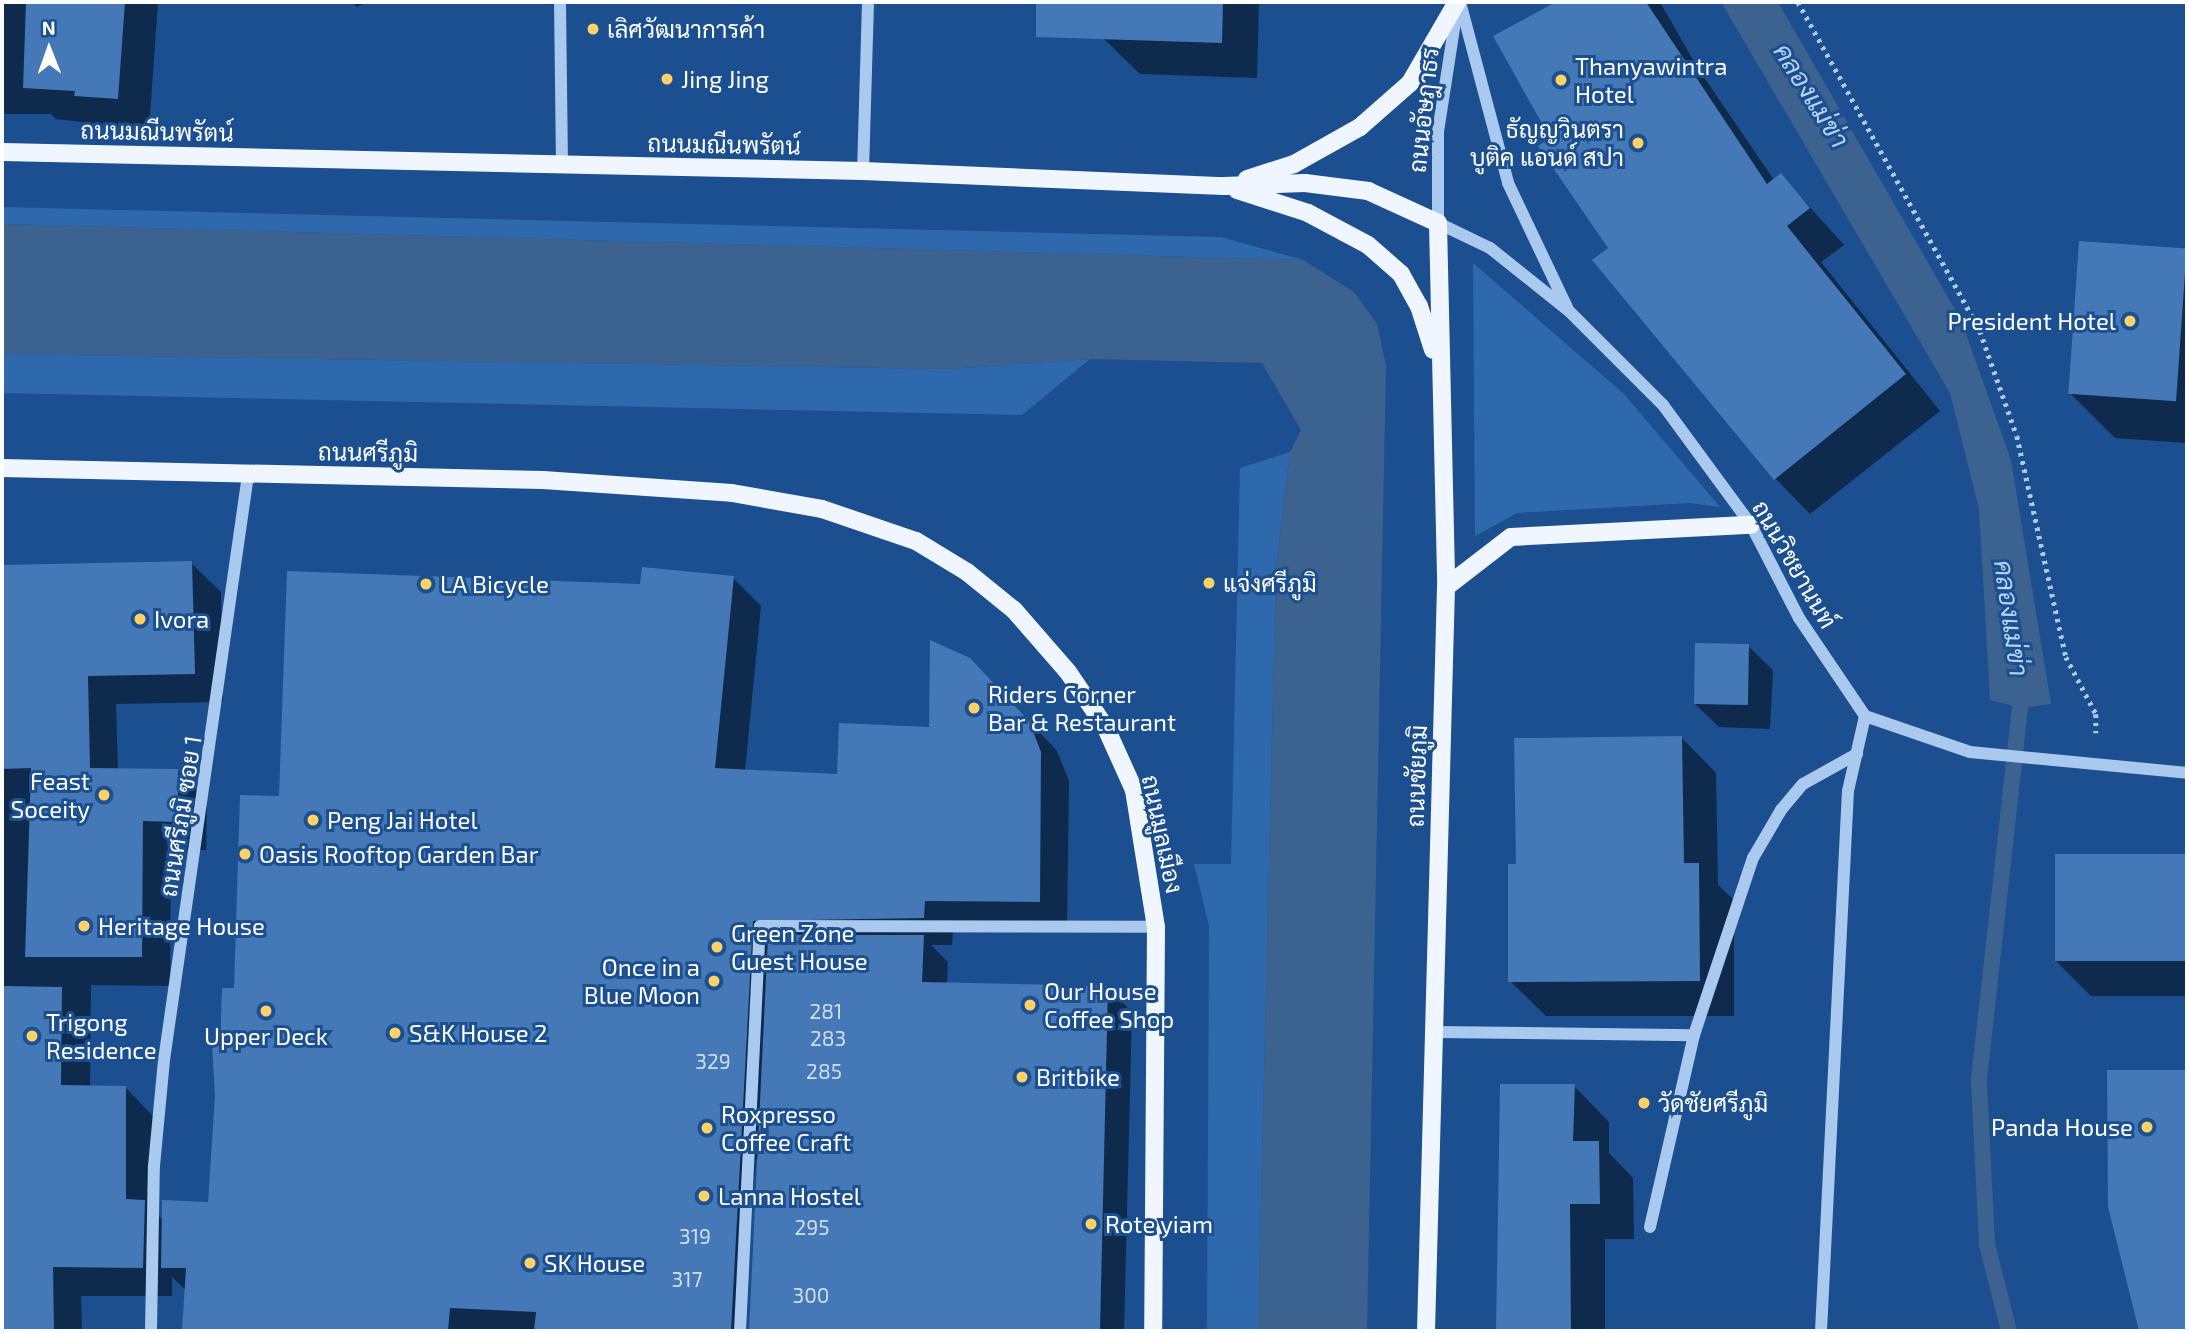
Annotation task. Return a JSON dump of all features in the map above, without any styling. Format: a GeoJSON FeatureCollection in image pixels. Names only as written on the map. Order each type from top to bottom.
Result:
{"type":"FeatureCollection","features":[{"type":"Feature","properties":{"kind":"main road"},"geometry":{"type":"LineString","coordinates":[[1224,186],[1294,164],[1360,127],[1410,83],[1459,2]]}},
{"type":"Feature","properties":{"kind":"main road","name":"ถนนมณีนพรัตน์"},"geometry":{"type":"LineString","coordinates":[[2,152],[863,171],[1224,186],[1340,185],[1391,199],[1438,223]]}},
{"type":"Feature","properties":{"kind":"main road"},"geometry":{"type":"LineString","coordinates":[[1224,186],[1308,213],[1368,244],[1401,274],[1419,306],[1440,371]]}},
{"type":"Feature","properties":{"kind":"main road","name":"ถนนชัยภูมิ"},"geometry":{"type":"LineString","coordinates":[[1426,1331],[1446,587],[1438,223]]}},
{"type":"Feature","properties":{"kind":"main road","name":"ถนนศรีภูมิ"},"geometry":{"type":"LineString","coordinates":[[2,468],[543,480],[732,493]]}},
{"type":"Feature","properties":{"kind":"main road","name":"ถนนมูลเมือง"},"geometry":{"type":"LineString","coordinates":[[732,493],[822,509],[916,541],[967,572],[1014,610],[1069,672],[1106,727],[1133,790],[1156,927],[1153,1331]]}},
{"type":"Feature","properties":{"kind":"main road"},"geometry":{"type":"LineString","coordinates":[[1446,587],[1511,537],[1751,525]]}},
{"type":"Feature","properties":{"kind":"street"},"geometry":{"type":"LineString","coordinates":[[560,2],[562,166]]}},
{"type":"Feature","properties":{"kind":"street"},"geometry":{"type":"LineString","coordinates":[[863,171],[868,2]]}},
{"type":"Feature","properties":{"kind":"street"},"geometry":{"type":"LineString","coordinates":[[1459,2],[1508,183],[1569,312]]}},
{"type":"Feature","properties":{"kind":"street","name":"ถนนอัษฎาธร"},"geometry":{"type":"LineString","coordinates":[[1438,223],[1438,132],[1459,2]]}},
{"type":"Feature","properties":{"kind":"street","name":"ถนนวิชยานนท์"},"geometry":{"type":"LineString","coordinates":[[1438,223],[1490,248],[1569,312],[1663,405],[1751,525],[1799,618],[1865,716]]}},
{"type":"Feature","properties":{"kind":"street","name":"ถนนศรีภูมิ ซอย 1"},"geometry":{"type":"LineString","coordinates":[[151,1331],[153,1166],[164,1060],[248,474]]}},
{"type":"Feature","properties":{"kind":"street"},"geometry":{"type":"LineString","coordinates":[[1821,1331],[1848,791],[1865,716],[1970,752],[2096,767],[2187,773]]}},
{"type":"Feature","properties":{"kind":"street"},"geometry":{"type":"LineString","coordinates":[[1650,1227],[1694,1035],[1753,858],[1781,810],[1803,784],[1857,754]]}},
{"type":"Feature","properties":{"kind":"street"},"geometry":{"type":"LineString","coordinates":[[740,1331],[760,926],[1156,927]]}},
{"type":"Feature","properties":{"kind":"street"},"geometry":{"type":"LineString","coordinates":[[1434,1032],[1694,1035]]}},
{"type":"Feature","properties":{"kind":"path"},"geometry":{"type":"LineString","coordinates":[[1798,2],[1980,331],[2017,436],[2066,657],[2096,714],[2096,767]]}},
{"type":"Feature","properties":{"kind":"shaded area"},"geometry":{"type":"Polygon","coordinates":[[[2,207],[1221,237],[1303,260],[2,224],[2,207]]]}},
{"type":"Feature","properties":{"kind":"shaded area"},"geometry":{"type":"Polygon","coordinates":[[[1473,263],[1624,394],[1720,507],[1690,503],[1517,513],[1475,536],[1473,263]]]}},
{"type":"Feature","properties":{"kind":"shaded area"},"geometry":{"type":"Polygon","coordinates":[[[2,354],[949,369],[1090,359],[1022,415],[2,393],[2,354]]]}},
{"type":"Feature","properties":{"kind":"shaded area"},"geometry":{"type":"Polygon","coordinates":[[[1290,452],[1276,568],[1258,1331],[1207,1331],[1209,926],[1194,864],[1231,864],[1240,468],[1290,452]]]}},
{"type":"Feature","properties":{"kind":"water"},"geometry":{"type":"Polygon","coordinates":[[[1721,2],[1778,2],[1961,320],[2011,460],[2051,704],[2022,708],[1990,700],[1979,509],[1950,393],[1721,2]]]}},
{"type":"Feature","properties":{"kind":"water"},"geometry":{"type":"Polygon","coordinates":[[[2,224],[1303,260],[1354,292],[1377,324],[1386,365],[1367,1331],[1258,1331],[1276,568],[1290,452],[1301,430],[1262,363],[1090,359],[949,369],[2,354],[2,224]]]}},
{"type":"Feature","properties":{"kind":"building"},"geometry":{"type":"Polygon","coordinates":[[[26,2],[125,2],[118,99],[74,96],[75,91],[23,88],[26,2]]]}},
{"type":"Feature","properties":{"kind":"building"},"geometry":{"type":"Polygon","coordinates":[[[1036,2],[1223,2],[1222,43],[1036,37],[1036,2]]]}},
{"type":"Feature","properties":{"kind":"building"},"geometry":{"type":"Polygon","coordinates":[[[1556,2],[1646,2],[1767,184],[1781,173],[1810,208],[1787,226],[1906,374],[1774,480],[1592,260],[1608,248],[1538,146],[1550,138],[1493,36],[1556,2]]]}},
{"type":"Feature","properties":{"kind":"building","name":"President Hotel"},"geometry":{"type":"Polygon","coordinates":[[[2079,241],[2187,249],[2176,401],[2068,394],[2079,241]]]}},
{"type":"Feature","properties":{"kind":"building"},"geometry":{"type":"Polygon","coordinates":[[[192,561],[195,674],[88,676],[90,768],[178,769],[178,822],[143,821],[142,957],[25,957],[31,768],[2,769],[2,565],[192,561]]]}},
{"type":"Feature","properties":{"kind":"building"},"geometry":{"type":"Polygon","coordinates":[[[642,567],[734,576],[715,768],[837,774],[839,723],[929,727],[930,640],[970,658],[1029,721],[1041,752],[1040,902],[925,901],[924,918],[753,921],[731,1331],[534,1331],[536,1312],[450,1308],[448,1331],[182,1331],[186,1268],[161,1268],[162,1200],[208,1202],[215,1096],[212,1045],[220,1045],[222,988],[234,988],[240,795],[279,796],[287,571],[640,584],[642,567]]]}},
{"type":"Feature","properties":{"kind":"building"},"geometry":{"type":"Polygon","coordinates":[[[1695,643],[1749,644],[1748,705],[1694,704],[1695,643]]]}},
{"type":"Feature","properties":{"kind":"building"},"geometry":{"type":"Polygon","coordinates":[[[1682,736],[1684,863],[1699,863],[1700,981],[1508,982],[1508,864],[1516,864],[1514,738],[1682,736]]]}},
{"type":"Feature","properties":{"kind":"building"},"geometry":{"type":"Polygon","coordinates":[[[2055,854],[2187,854],[2187,961],[2055,961],[2055,854]]]}},
{"type":"Feature","properties":{"kind":"building"},"geometry":{"type":"Polygon","coordinates":[[[768,935],[924,935],[922,982],[1108,986],[1100,1331],[749,1331],[768,935]]]}},
{"type":"Feature","properties":{"kind":"building"},"geometry":{"type":"Polygon","coordinates":[[[2,986],[62,987],[61,1085],[126,1086],[126,1199],[145,1200],[143,1268],[53,1267],[54,1331],[2,1331],[2,986]]]}},
{"type":"Feature","properties":{"kind":"building"},"geometry":{"type":"Polygon","coordinates":[[[2107,1070],[2187,1070],[2187,1331],[2139,1331],[2108,1207],[2107,1070]]]}},
{"type":"Feature","properties":{"kind":"building"},"geometry":{"type":"Polygon","coordinates":[[[1500,1084],[1575,1084],[1573,1141],[1599,1141],[1600,1204],[1570,1204],[1571,1331],[1496,1331],[1500,1084]]]}},
{"type":"Feature","properties":{"kind":"waterway","name":"คลองแม่ข่า"},"geometry":{"type":"LineString","coordinates":[[2009,1331],[1987,1245],[1979,1079],[2022,688]]}},
{"type":"Feature","properties":{"kind":"place","name":"เลิศวัฒนาการค้า"},"geometry":{"type":"Point","coordinates":[593,29]}},
{"type":"Feature","properties":{"kind":"place","name":"Jing Jing"},"geometry":{"type":"Point","coordinates":[667,79]}},
{"type":"Feature","properties":{"kind":"place","name":"Thanyawintra Hotel"},"geometry":{"type":"Point","coordinates":[1561,80]}},
{"type":"Feature","properties":{"kind":"place","name":"ธัญญวินตรา บูติค แอนด์ สปา"},"geometry":{"type":"Point","coordinates":[1638,143]}},
{"type":"Feature","properties":{"kind":"place","name":"President Hotel"},"geometry":{"type":"Point","coordinates":[2130,321]}},
{"type":"Feature","properties":{"kind":"place","name":"แจ่งศรีภูมิ"},"geometry":{"type":"Point","coordinates":[1209,583]}},
{"type":"Feature","properties":{"kind":"place","name":"LA Bicycle"},"geometry":{"type":"Point","coordinates":[426,584]}},
{"type":"Feature","properties":{"kind":"place","name":"Ivora"},"geometry":{"type":"Point","coordinates":[140,619]}},
{"type":"Feature","properties":{"kind":"place","name":"Riders Corner Bar & Restaurant"},"geometry":{"type":"Point","coordinates":[974,708]}},
{"type":"Feature","properties":{"kind":"place","name":"Feast Soceity"},"geometry":{"type":"Point","coordinates":[104,795]}},
{"type":"Feature","properties":{"kind":"place","name":"Peng Jai Hotel"},"geometry":{"type":"Point","coordinates":[313,820]}},
{"type":"Feature","properties":{"kind":"place","name":"Oasis Rooftop Garden Bar"},"geometry":{"type":"Point","coordinates":[245,854]}},
{"type":"Feature","properties":{"kind":"place","name":"Heritage House"},"geometry":{"type":"Point","coordinates":[84,926]}},
{"type":"Feature","properties":{"kind":"place","name":"Green Zone Guest House"},"geometry":{"type":"Point","coordinates":[717,947]}},
{"type":"Feature","properties":{"kind":"place","name":"Once in a Blue Moon"},"geometry":{"type":"Point","coordinates":[714,981]}},
{"type":"Feature","properties":{"kind":"place","name":"Our House Coffee Shop"},"geometry":{"type":"Point","coordinates":[1030,1005]}},
{"type":"Feature","properties":{"kind":"place","name":"Upper Deck"},"geometry":{"type":"Point","coordinates":[266,1011]}},
{"type":"Feature","properties":{"kind":"place","name":"S&K House 2"},"geometry":{"type":"Point","coordinates":[395,1033]}},
{"type":"Feature","properties":{"kind":"place","name":"Trigong Residence"},"geometry":{"type":"Point","coordinates":[32,1036]}},
{"type":"Feature","properties":{"kind":"place","name":"Britbike"},"geometry":{"type":"Point","coordinates":[1022,1077]}},
{"type":"Feature","properties":{"kind":"place","name":"วัดชัยศรีภูมิ"},"geometry":{"type":"Point","coordinates":[1644,1103]}},
{"type":"Feature","properties":{"kind":"place","name":"Panda House"},"geometry":{"type":"Point","coordinates":[2147,1127]}},
{"type":"Feature","properties":{"kind":"place","name":"Roxpresso Coffee Craft"},"geometry":{"type":"Point","coordinates":[707,1128]}},
{"type":"Feature","properties":{"kind":"place","name":"Lanna Hostel"},"geometry":{"type":"Point","coordinates":[704,1196]}},
{"type":"Feature","properties":{"kind":"place","name":"Rote yiam"},"geometry":{"type":"Point","coordinates":[1091,1224]}},
{"type":"Feature","properties":{"kind":"place","name":"SK House"},"geometry":{"type":"Point","coordinates":[530,1263]}}]}
